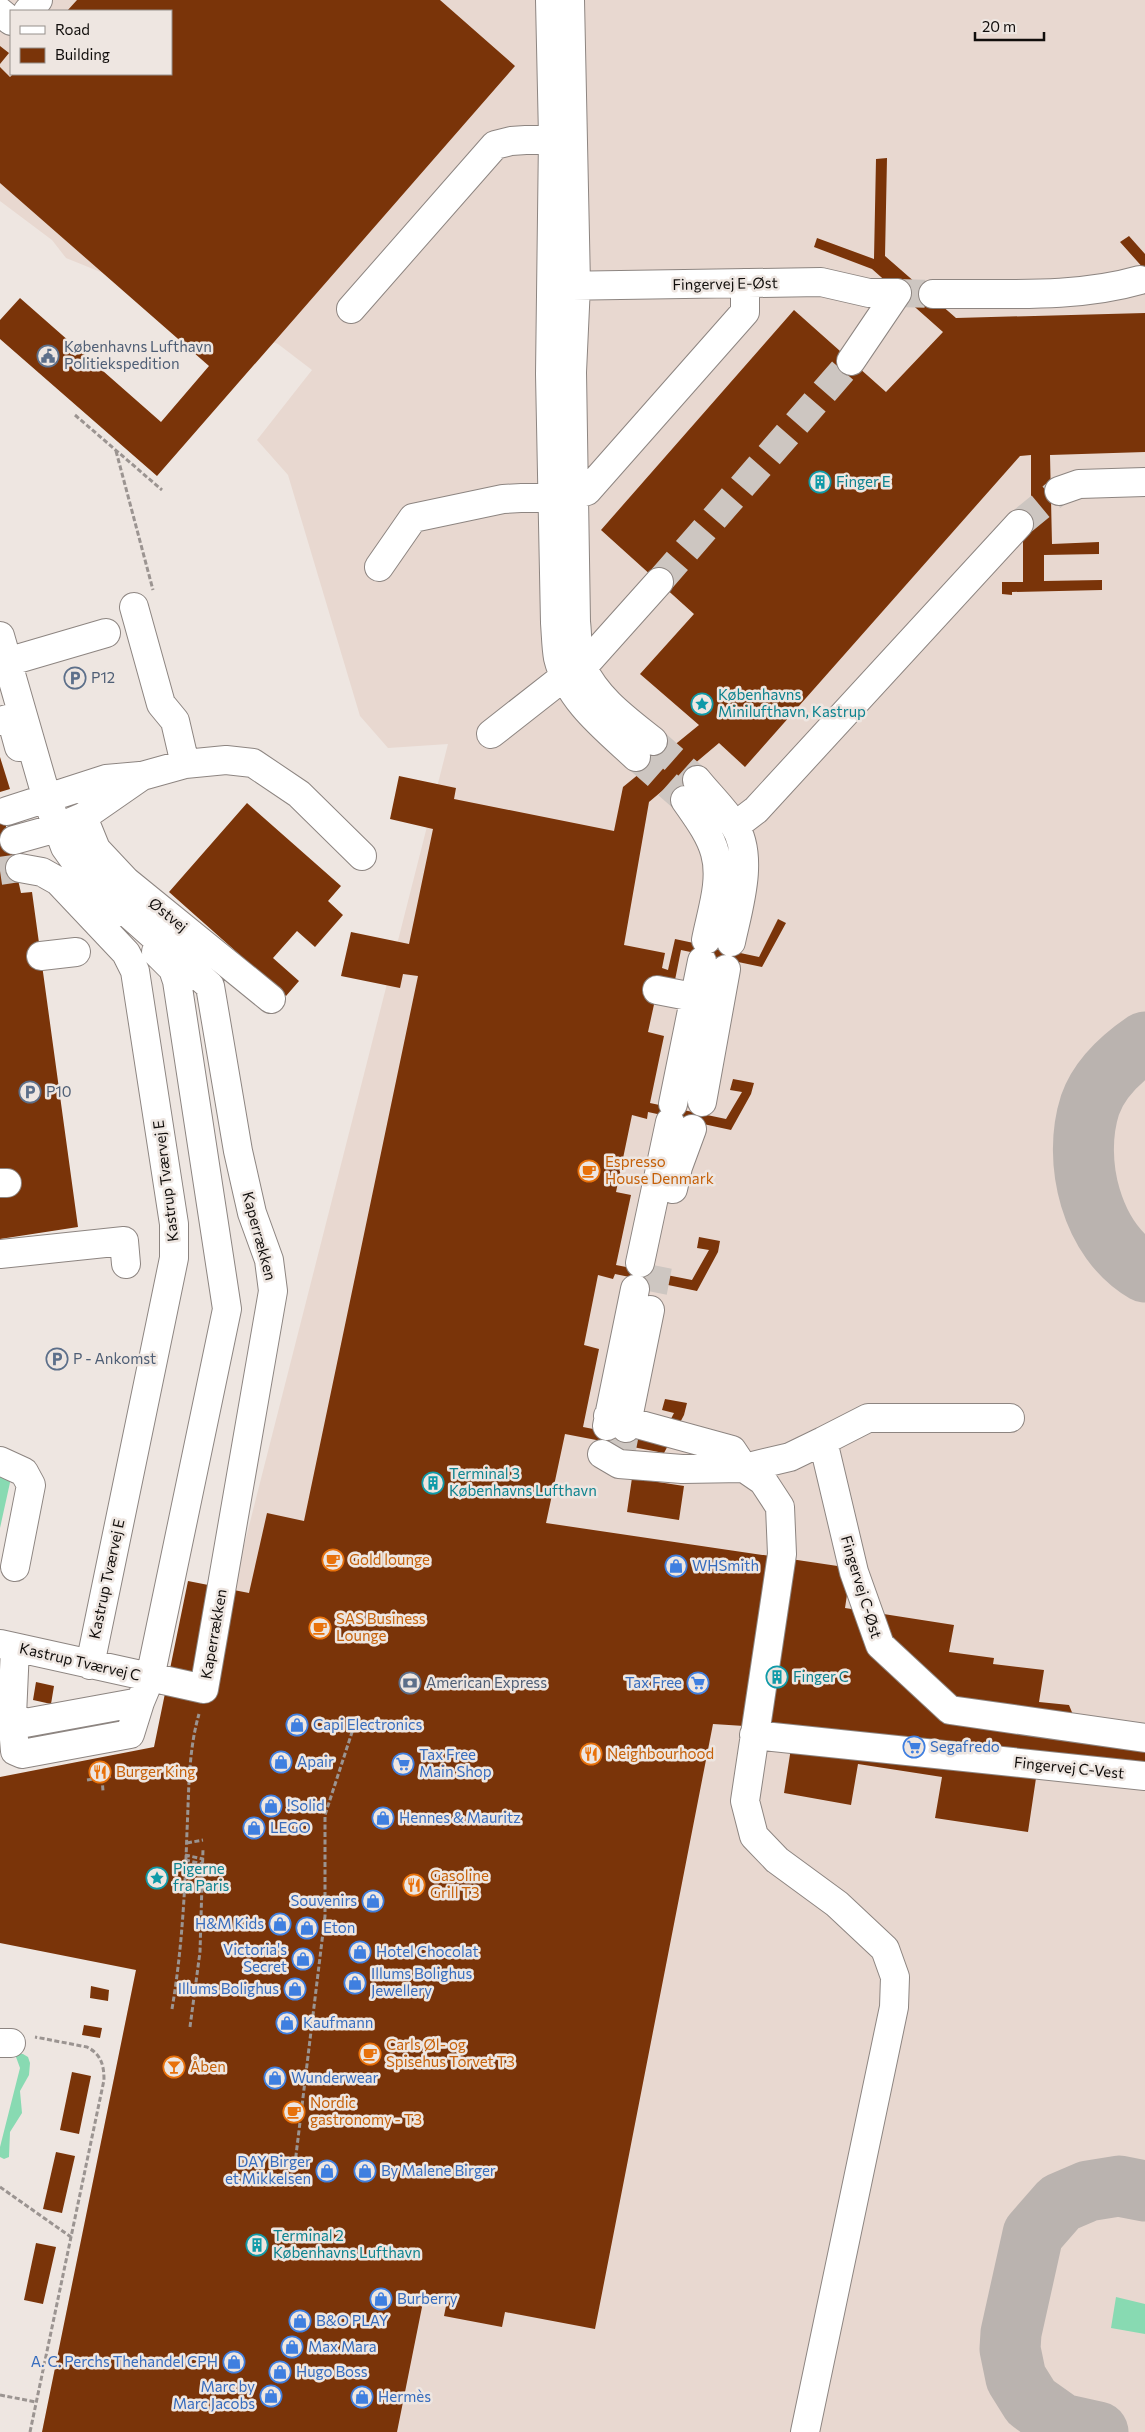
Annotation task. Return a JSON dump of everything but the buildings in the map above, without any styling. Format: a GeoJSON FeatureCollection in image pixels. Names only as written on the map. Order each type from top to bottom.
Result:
{"type":"FeatureCollection","features":[{"type":"Feature","properties":{"kind":"lane"},"geometry":{"type":"LineString","coordinates":[[29,10],[38,0]]}},
{"type":"Feature","properties":{"kind":"lane"},"geometry":{"type":"LineString","coordinates":[[550,0],[563,137]]}},
{"type":"Feature","properties":{"kind":"lane"},"geometry":{"type":"LineString","coordinates":[[570,0],[563,137],[564,286],[572,372],[563,495],[576,622],[574,672],[604,700],[644,749]]}},
{"type":"Feature","properties":{"kind":"lane"},"geometry":{"type":"LineString","coordinates":[[0,12],[10,20]]}},
{"type":"Feature","properties":{"kind":"lane"},"geometry":{"type":"LineString","coordinates":[[351,309],[495,145],[511,141],[563,137]]}},
{"type":"Feature","properties":{"kind":"lane"},"geometry":{"type":"LineString","coordinates":[[933,294],[1046,293],[1117,286],[1140,280]]}},
{"type":"Feature","properties":{"kind":"lane","name":"Fingervej E-Øst"},"geometry":{"type":"LineString","coordinates":[[564,286],[821,282],[869,292],[897,293],[851,361]]}},
{"type":"Feature","properties":{"kind":"lane"},"geometry":{"type":"LineString","coordinates":[[379,567],[413,518],[503,499],[563,495],[587,491],[745,312],[745,283]]}},
{"type":"Feature","properties":{"kind":"lane"},"geometry":{"type":"LineString","coordinates":[[1059,491],[1079,484],[1145,482]]}},
{"type":"Feature","properties":{"kind":"lane"},"geometry":{"type":"LineString","coordinates":[[735,826],[756,810],[1019,524]]}},
{"type":"Feature","properties":{"kind":"lane"},"geometry":{"type":"LineString","coordinates":[[491,734],[574,672],[659,582]]}},
{"type":"Feature","properties":{"kind":"lane"},"geometry":{"type":"LineString","coordinates":[[134,608],[145,643],[160,654],[186,764]]}},
{"type":"Feature","properties":{"kind":"lane"},"geometry":{"type":"LineString","coordinates":[[7,662],[106,633]]}},
{"type":"Feature","properties":{"kind":"lane","name":"Kaperrækken"},"geometry":{"type":"LineString","coordinates":[[0,636],[7,662],[11,716],[41,801],[36,834],[65,847],[85,875],[210,986],[238,1150],[252,1213],[269,1260],[273,1291],[204,1689],[150,1686],[25,1723],[12,1716],[8,1646]]}},
{"type":"Feature","properties":{"kind":"lane"},"geometry":{"type":"LineString","coordinates":[[7,811],[106,779],[142,776],[186,764],[226,760],[253,763],[299,794],[362,856]]}},
{"type":"Feature","properties":{"kind":"lane"},"geometry":{"type":"LineString","coordinates":[[36,834],[84,817],[142,776]]}},
{"type":"Feature","properties":{"kind":"lane"},"geometry":{"type":"LineString","coordinates":[[717,953],[718,876],[715,853],[691,790],[735,826],[741,843],[745,870],[717,953],[708,1000],[678,1119],[678,1167],[647,1278],[617,1423],[732,1450],[744,1468],[763,1482],[780,1506],[782,1554],[745,1801],[754,1836],[777,1860],[837,1904],[885,1949],[895,1977],[894,2007],[805,2432]]}},
{"type":"Feature","properties":{"kind":"lane","name":"Østvej"},"geometry":{"type":"LineString","coordinates":[[84,817],[96,849],[126,880],[271,998]]}},
{"type":"Feature","properties":{"kind":"lane","name":"Kastrup Tværvej E"},"geometry":{"type":"LineString","coordinates":[[20,868],[42,872],[58,881],[126,953],[135,971],[174,1224],[174,1258],[90,1665]]}},
{"type":"Feature","properties":{"kind":"lane"},"geometry":{"type":"LineString","coordinates":[[58,881],[110,915],[164,959],[173,969],[180,1001],[227,1308],[150,1686]]}},
{"type":"Feature","properties":{"kind":"lane"},"geometry":{"type":"LineString","coordinates":[[41,956],[76,952]]}},
{"type":"Feature","properties":{"kind":"lane"},"geometry":{"type":"LineString","coordinates":[[657,990],[708,1000]]}},
{"type":"Feature","properties":{"kind":"lane"},"geometry":{"type":"LineString","coordinates":[[702,1102],[708,1000]]}},
{"type":"Feature","properties":{"kind":"lane"},"geometry":{"type":"LineString","coordinates":[[0,1254],[124,1241],[126,1264]]}},
{"type":"Feature","properties":{"kind":"lane"},"geometry":{"type":"LineString","coordinates":[[602,1454],[619,1464],[682,1469],[744,1468],[790,1457],[868,1418],[1010,1418]]}},
{"type":"Feature","properties":{"kind":"lane","name":"Fingervej C-Øst"},"geometry":{"type":"LineString","coordinates":[[823,1442],[854,1572],[880,1645],[950,1710],[1145,1738]]}},
{"type":"Feature","properties":{"kind":"lane"},"geometry":{"type":"LineString","coordinates":[[0,1461],[24,1472],[31,1485],[15,1568]]}},
{"type":"Feature","properties":{"kind":"lane","name":"Kastrup Tværvej C"},"geometry":{"type":"LineString","coordinates":[[8,1646],[90,1665],[150,1686]]}},
{"type":"Feature","properties":{"kind":"lane","name":"Fingervej C-Vest"},"geometry":{"type":"LineString","coordinates":[[754,1735],[1145,1776]]}},
{"type":"Feature","properties":{"kind":"path"},"geometry":{"type":"LineString","coordinates":[[75,415],[162,490]]}},
{"type":"Feature","properties":{"kind":"path"},"geometry":{"type":"LineString","coordinates":[[172,2009],[180,1961],[193,1736],[204,1689]]}},
{"type":"Feature","properties":{"kind":"path"},"geometry":{"type":"LineString","coordinates":[[293,2180],[324,1916],[324,1815],[356,1720]]}},
{"type":"Feature","properties":{"kind":"path"},"geometry":{"type":"LineString","coordinates":[[87,1780],[111,1776]]}},
{"type":"Feature","properties":{"kind":"path"},"geometry":{"type":"LineString","coordinates":[[102,1778],[103,1791]]}},
{"type":"Feature","properties":{"kind":"path"},"geometry":{"type":"LineString","coordinates":[[187,1843],[203,1840]]}},
{"type":"Feature","properties":{"kind":"path"},"geometry":{"type":"LineString","coordinates":[[190,2027],[200,1952],[203,1849]]}},
{"type":"Feature","properties":{"kind":"path"},"geometry":{"type":"LineString","coordinates":[[186,1855],[203,1859]]}},
{"type":"Feature","properties":{"kind":"path"},"geometry":{"type":"LineString","coordinates":[[185,1860],[203,1864]]}},
{"type":"Feature","properties":{"kind":"path"},"geometry":{"type":"LineString","coordinates":[[13,2041],[87,2047],[101,2059],[104,2069],[104,2080],[30,2432]]}},
{"type":"Feature","properties":{"kind":"path"},"geometry":{"type":"LineString","coordinates":[[0,2187],[71,2237]]}},
{"type":"Feature","properties":{"kind":"path"},"geometry":{"type":"LineString","coordinates":[[0,2395],[36,2402]]}},
{"type":"Feature","properties":{"kind":"shaded area"},"geometry":{"type":"Polygon","coordinates":[[[0,0],[1145,0],[1145,2432],[42,2432],[136,1970],[448,744],[388,748],[360,716],[288,475],[257,440],[312,370],[278,344],[66,258],[52,240],[0,201],[0,0]]]}},
{"type":"Feature","properties":{"kind":"green space"},"geometry":{"type":"Polygon","coordinates":[[[0,1476],[11,1478],[0,1528],[0,1476]]]}},
{"type":"Feature","properties":{"kind":"green space"},"geometry":{"type":"Polygon","coordinates":[[[10,2053],[23,2054],[28,2057],[30,2063],[29,2075],[20,2091],[22,2113],[10,2132],[9,2157],[4,2159],[0,2157],[0,2147],[20,2068],[16,2057],[10,2053]]]}},
{"type":"Feature","properties":{"kind":"green space"},"geometry":{"type":"Polygon","coordinates":[[[1116,2297],[1145,2304],[1145,2334],[1111,2328],[1116,2297]]]}},
{"type":"Feature","properties":{"kind":"taxiway"},"geometry":{"type":"LineString","coordinates":[[1145,1042],[1113,1069],[1099,1086],[1090,1105],[1085,1127],[1083,1150],[1090,1198],[1099,1220],[1111,1241],[1126,1258],[1145,1272]]}},
{"type":"Feature","properties":{"kind":"taxiway"},"geometry":{"type":"LineString","coordinates":[[1098,2432],[1062,2424],[1031,2402],[1016,2378],[1010,2349],[1011,2333],[1033,2234],[1060,2203],[1088,2191],[1119,2186],[1145,2191]]}},
{"type":"Feature","properties":{"kind":"tunnel"},"geometry":{"type":"LineString","coordinates":[[897,293],[933,294]]}},
{"type":"Feature","properties":{"kind":"tunnel"},"geometry":{"type":"LineString","coordinates":[[659,582],[851,361]]}},
{"type":"Feature","properties":{"kind":"tunnel"},"geometry":{"type":"LineString","coordinates":[[1019,524],[1059,491]]}},
{"type":"Feature","properties":{"kind":"tunnel"},"geometry":{"type":"LineString","coordinates":[[653,741],[697,780]]}},
{"type":"Feature","properties":{"kind":"tunnel"},"geometry":{"type":"LineString","coordinates":[[636,757],[685,800]]}},
{"type":"Feature","properties":{"kind":"tunnel"},"geometry":{"type":"LineString","coordinates":[[0,871],[20,868]]}},
{"type":"Feature","properties":{"kind":"tunnel"},"geometry":{"type":"LineString","coordinates":[[653,1292],[658,1266]]}},
{"type":"Feature","properties":{"kind":"tunnel"},"geometry":{"type":"LineString","coordinates":[[619,1464],[626,1428]]}},
{"type":"Feature","properties":{"kind":"place","name":"Københavns Lufthavn Politiekspedition"},"geometry":{"type":"Point","coordinates":[48,356]}},
{"type":"Feature","properties":{"kind":"place","name":"Finger E"},"geometry":{"type":"Point","coordinates":[820,482]}},
{"type":"Feature","properties":{"kind":"place","name":"P12"},"geometry":{"type":"Point","coordinates":[75,678]}},
{"type":"Feature","properties":{"kind":"place","name":"Københavns Minilufthavn, Kastrup"},"geometry":{"type":"Point","coordinates":[702,704]}},
{"type":"Feature","properties":{"kind":"place","name":"P10"},"geometry":{"type":"Point","coordinates":[30,1092]}},
{"type":"Feature","properties":{"kind":"place","name":"Espresso House Denmark"},"geometry":{"type":"Point","coordinates":[589,1171]}},
{"type":"Feature","properties":{"kind":"place","name":"P - Ankomst"},"geometry":{"type":"Point","coordinates":[57,1359]}},
{"type":"Feature","properties":{"kind":"place","name":"Terminal 3 Københavns Lufthavn"},"geometry":{"type":"Point","coordinates":[433,1483]}},
{"type":"Feature","properties":{"kind":"place","name":"Gold lounge"},"geometry":{"type":"Point","coordinates":[333,1560]}},
{"type":"Feature","properties":{"kind":"place","name":"WHSmith"},"geometry":{"type":"Point","coordinates":[676,1566]}},
{"type":"Feature","properties":{"kind":"place","name":"SAS Business Lounge"},"geometry":{"type":"Point","coordinates":[320,1628]}},
{"type":"Feature","properties":{"kind":"place","name":"Finger C"},"geometry":{"type":"Point","coordinates":[777,1677]}},
{"type":"Feature","properties":{"kind":"place","name":"American Express"},"geometry":{"type":"Point","coordinates":[410,1683]}},
{"type":"Feature","properties":{"kind":"place","name":"Tax Free"},"geometry":{"type":"Point","coordinates":[698,1683]}},
{"type":"Feature","properties":{"kind":"place","name":"Capi Electronics"},"geometry":{"type":"Point","coordinates":[297,1725]}},
{"type":"Feature","properties":{"kind":"place","name":"Segafredo"},"geometry":{"type":"Point","coordinates":[914,1747]}},
{"type":"Feature","properties":{"kind":"place","name":"Neighbourhood"},"geometry":{"type":"Point","coordinates":[591,1754]}},
{"type":"Feature","properties":{"kind":"place","name":"Apair"},"geometry":{"type":"Point","coordinates":[281,1762]}},
{"type":"Feature","properties":{"kind":"place","name":"Tax Free Main Shop"},"geometry":{"type":"Point","coordinates":[403,1764]}},
{"type":"Feature","properties":{"kind":"place","name":"Burger King"},"geometry":{"type":"Point","coordinates":[100,1772]}},
{"type":"Feature","properties":{"kind":"place","name":"!Solid"},"geometry":{"type":"Point","coordinates":[271,1806]}},
{"type":"Feature","properties":{"kind":"place","name":"Hennes & Mauritz"},"geometry":{"type":"Point","coordinates":[383,1818]}},
{"type":"Feature","properties":{"kind":"place","name":"LEGO"},"geometry":{"type":"Point","coordinates":[254,1828]}},
{"type":"Feature","properties":{"kind":"place","name":"Pigerne fra Paris"},"geometry":{"type":"Point","coordinates":[157,1878]}},
{"type":"Feature","properties":{"kind":"place","name":"Gasoline Grill T3"},"geometry":{"type":"Point","coordinates":[414,1885]}},
{"type":"Feature","properties":{"kind":"place","name":"Souvenirs"},"geometry":{"type":"Point","coordinates":[373,1901]}},
{"type":"Feature","properties":{"kind":"place","name":"H&M Kids"},"geometry":{"type":"Point","coordinates":[280,1924]}},
{"type":"Feature","properties":{"kind":"place","name":"Eton"},"geometry":{"type":"Point","coordinates":[307,1928]}},
{"type":"Feature","properties":{"kind":"place","name":"Hotel Chocolat"},"geometry":{"type":"Point","coordinates":[360,1952]}},
{"type":"Feature","properties":{"kind":"place","name":"Victoria's Secret"},"geometry":{"type":"Point","coordinates":[303,1959]}},
{"type":"Feature","properties":{"kind":"place","name":"Illums Bolighus Jewellery"},"geometry":{"type":"Point","coordinates":[355,1983]}},
{"type":"Feature","properties":{"kind":"place","name":"Illums Bolighus"},"geometry":{"type":"Point","coordinates":[295,1989]}},
{"type":"Feature","properties":{"kind":"place","name":"Kaufmann"},"geometry":{"type":"Point","coordinates":[287,2023]}},
{"type":"Feature","properties":{"kind":"place","name":"Carls Øl- og Spisehus Torvet T3"},"geometry":{"type":"Point","coordinates":[370,2054]}},
{"type":"Feature","properties":{"kind":"place","name":"Åben"},"geometry":{"type":"Point","coordinates":[174,2067]}},
{"type":"Feature","properties":{"kind":"place","name":"Wunderwear"},"geometry":{"type":"Point","coordinates":[275,2078]}},
{"type":"Feature","properties":{"kind":"place","name":"Nordic gastronomy - T3"},"geometry":{"type":"Point","coordinates":[294,2112]}},
{"type":"Feature","properties":{"kind":"place","name":"DAY Birger et Mikkelsen"},"geometry":{"type":"Point","coordinates":[327,2171]}},
{"type":"Feature","properties":{"kind":"place","name":"By Malene Birger"},"geometry":{"type":"Point","coordinates":[365,2171]}},
{"type":"Feature","properties":{"kind":"place","name":"Terminal 2 Københavns Lufthavn"},"geometry":{"type":"Point","coordinates":[257,2245]}},
{"type":"Feature","properties":{"kind":"place","name":"Burberry"},"geometry":{"type":"Point","coordinates":[381,2299]}},
{"type":"Feature","properties":{"kind":"place","name":"B&O PLAY"},"geometry":{"type":"Point","coordinates":[300,2321]}},
{"type":"Feature","properties":{"kind":"place","name":"Max Mara"},"geometry":{"type":"Point","coordinates":[292,2347]}},
{"type":"Feature","properties":{"kind":"place","name":"A. C. Perchs Thehandel CPH"},"geometry":{"type":"Point","coordinates":[234,2362]}},
{"type":"Feature","properties":{"kind":"place","name":"Hugo Boss"},"geometry":{"type":"Point","coordinates":[280,2372]}},
{"type":"Feature","properties":{"kind":"place","name":"Marc by Marc Jacobs"},"geometry":{"type":"Point","coordinates":[271,2396]}},
{"type":"Feature","properties":{"kind":"place","name":"Hermès"},"geometry":{"type":"Point","coordinates":[362,2397]}}]}
